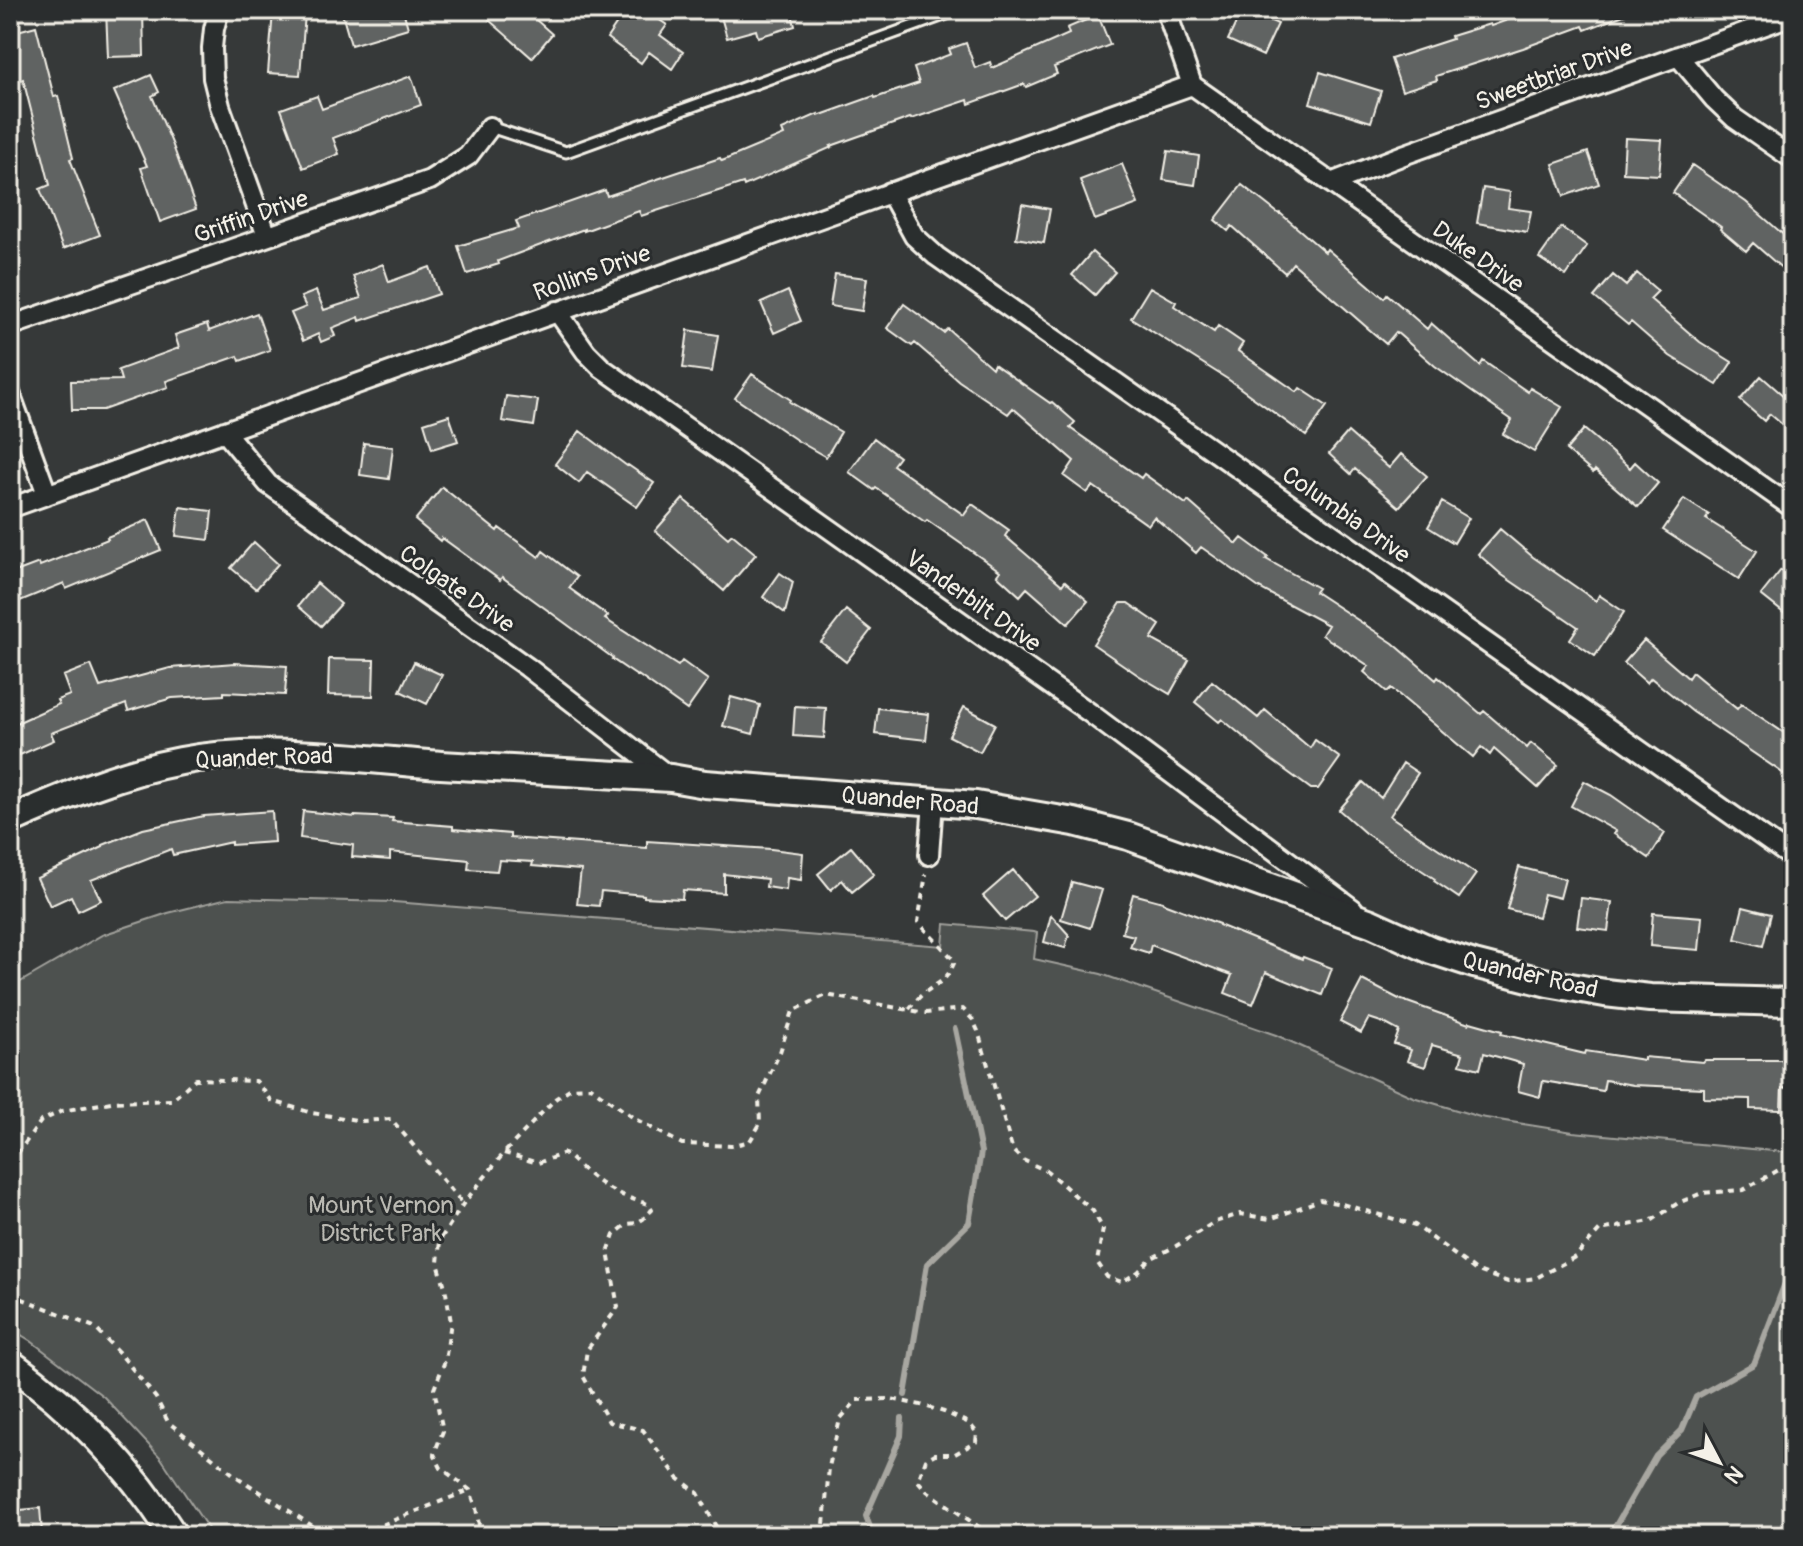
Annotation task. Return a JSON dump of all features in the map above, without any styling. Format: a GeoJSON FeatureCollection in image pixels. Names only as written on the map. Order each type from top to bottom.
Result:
{"type":"FeatureCollection","features":[{"type":"Feature","properties":{"kind":"street"},"geometry":{"type":"LineString","coordinates":[[219,10],[212,48],[213,78],[220,106],[267,236]]}},
{"type":"Feature","properties":{"kind":"street"},"geometry":{"type":"LineString","coordinates":[[1168,15],[1192,85]]}},
{"type":"Feature","properties":{"kind":"street","name":"Sweetbriar Drive"},"geometry":{"type":"LineString","coordinates":[[1331,183],[1793,15]]}},
{"type":"Feature","properties":{"kind":"street"},"geometry":{"type":"LineString","coordinates":[[1678,56],[1734,118],[1793,159]]}},
{"type":"Feature","properties":{"kind":"street","name":"Duke Drive"},"geometry":{"type":"LineString","coordinates":[[1192,85],[1793,508]]}},
{"type":"Feature","properties":{"kind":"street","name":"Rollins Drive"},"geometry":{"type":"LineString","coordinates":[[10,508],[1192,85]]}},
{"type":"Feature","properties":{"kind":"street","name":"Griffin Drive"},"geometry":{"type":"LineString","coordinates":[[10,326],[441,175],[468,156],[490,127]]}},
{"type":"Feature","properties":{"kind":"street","name":"Columbia Drive"},"geometry":{"type":"LineString","coordinates":[[890,192],[914,236],[936,256],[1793,858]]}},
{"type":"Feature","properties":{"kind":"street","name":"Vanderbilt Drive"},"geometry":{"type":"LineString","coordinates":[[557,311],[586,352],[602,368],[1090,713],[1371,923]]}},
{"type":"Feature","properties":{"kind":"street"},"geometry":{"type":"LineString","coordinates":[[10,393],[47,494]]}},
{"type":"Feature","properties":{"kind":"street","name":"Colgate Drive"},"geometry":{"type":"LineString","coordinates":[[224,431],[268,484],[527,667],[671,778]]}},
{"type":"Feature","properties":{"kind":"street","name":"Quander Road"},"geometry":{"type":"LineString","coordinates":[[10,820],[138,771],[184,761],[299,753],[439,765],[671,778],[705,784],[976,805],[1074,822],[1128,836],[1371,923],[1431,950],[1548,983],[1650,998],[1793,1002]]}},
{"type":"Feature","properties":{"kind":"street"},"geometry":{"type":"LineString","coordinates":[[929,855],[933,802]]}},
{"type":"Feature","properties":{"kind":"street"},"geometry":{"type":"LineString","coordinates":[[10,1363],[65,1406],[117,1458],[174,1536]]}},
{"type":"Feature","properties":{"kind":"lane"},"geometry":{"type":"LineString","coordinates":[[490,127],[566,152],[958,10]]}},
{"type":"Feature","properties":{"kind":"path"},"geometry":{"type":"LineString","coordinates":[[907,1010],[924,993],[943,982],[955,961],[918,922],[929,855]]}},
{"type":"Feature","properties":{"kind":"path"},"geometry":{"type":"LineString","coordinates":[[485,1536],[470,1490],[441,1468],[434,1454],[443,1431],[434,1389],[445,1361],[451,1322],[438,1263],[440,1240],[463,1204],[504,1153],[555,1099],[571,1088],[591,1087],[635,1119],[682,1144],[731,1146],[750,1141],[760,1124],[759,1097],[780,1052],[793,1011],[826,995],[926,1013],[963,1009],[978,1031],[1013,1151],[1023,1160],[1047,1171],[1093,1211],[1103,1229],[1097,1262],[1107,1277],[1122,1282],[1138,1272],[1150,1259],[1215,1222],[1240,1214],[1270,1219],[1320,1200],[1415,1225],[1475,1270],[1508,1282],[1536,1278],[1575,1257],[1600,1230],[1651,1221],[1678,1203],[1702,1193],[1743,1190],[1784,1167],[1793,1170]]}},
{"type":"Feature","properties":{"kind":"path"},"geometry":{"type":"LineString","coordinates":[[10,1164],[41,1121],[62,1111],[111,1102],[172,1100],[195,1079],[256,1081],[272,1101],[312,1113],[363,1121],[391,1119],[463,1204]]}},
{"type":"Feature","properties":{"kind":"path"},"geometry":{"type":"LineString","coordinates":[[504,1153],[538,1163],[565,1153],[591,1179],[615,1193],[648,1204],[652,1210],[637,1223],[627,1224],[614,1235],[608,1252],[618,1307],[587,1350],[583,1376],[609,1422],[643,1430],[678,1478],[698,1493],[721,1536]]}},
{"type":"Feature","properties":{"kind":"path"},"geometry":{"type":"LineString","coordinates":[[10,1294],[94,1327],[156,1398],[168,1422],[237,1477],[328,1536]]}},
{"type":"Feature","properties":{"kind":"path"},"geometry":{"type":"LineString","coordinates":[[823,1536],[829,1467],[840,1419],[857,1400],[891,1399],[944,1412],[969,1423],[977,1433],[976,1442],[955,1454],[935,1454],[926,1459],[918,1481],[927,1491],[992,1536]]}},
{"type":"Feature","properties":{"kind":"path"},"geometry":{"type":"LineString","coordinates":[[348,1536],[470,1490]]}},
{"type":"Feature","properties":{"kind":"green space","name":"Mount Vernon District Park"},"geometry":{"type":"Polygon","coordinates":[[[228,898],[394,902],[943,946],[945,924],[1034,932],[1037,933],[1034,959],[1101,974],[1276,1035],[1413,1097],[1480,1117],[1573,1132],[1793,1153],[1793,1536],[213,1536],[161,1458],[104,1397],[10,1328],[10,988],[102,935],[168,913],[228,898]]]}},
{"type":"Feature","properties":{"kind":"building"},"geometry":{"type":"Polygon","coordinates":[[[106,10],[143,10],[144,56],[108,57],[106,10]]]}},
{"type":"Feature","properties":{"kind":"building"},"geometry":{"type":"Polygon","coordinates":[[[341,10],[403,10],[408,28],[351,45],[341,10]]]}},
{"type":"Feature","properties":{"kind":"building"},"geometry":{"type":"Polygon","coordinates":[[[498,10],[525,10],[552,34],[532,58],[489,20],[498,10]]]}},
{"type":"Feature","properties":{"kind":"building"},"geometry":{"type":"Polygon","coordinates":[[[626,10],[645,10],[667,25],[660,35],[683,52],[672,69],[649,52],[641,63],[607,38],[626,10]]]}},
{"type":"Feature","properties":{"kind":"building"},"geometry":{"type":"Polygon","coordinates":[[[729,10],[791,10],[795,26],[758,37],[756,30],[727,38],[720,13],[729,10]]]}},
{"type":"Feature","properties":{"kind":"building"},"geometry":{"type":"Polygon","coordinates":[[[1242,10],[1278,24],[1263,56],[1228,40],[1242,10]]]}},
{"type":"Feature","properties":{"kind":"building"},"geometry":{"type":"Polygon","coordinates":[[[1535,10],[1634,11],[1585,30],[1583,26],[1436,76],[1437,80],[1402,91],[1391,59],[1452,39],[1451,36],[1535,10]]]}},
{"type":"Feature","properties":{"kind":"building"},"geometry":{"type":"Polygon","coordinates":[[[273,11],[305,14],[300,75],[268,73],[273,11]]]}},
{"type":"Feature","properties":{"kind":"building"},"geometry":{"type":"Polygon","coordinates":[[[1098,15],[1110,45],[1054,67],[1057,74],[1026,87],[1024,84],[969,104],[968,100],[910,118],[831,146],[744,186],[743,183],[641,216],[639,211],[467,274],[458,246],[519,228],[516,221],[605,190],[607,196],[720,158],[722,161],[784,135],[782,130],[818,114],[919,83],[914,68],[951,54],[949,49],[966,43],[975,68],[990,62],[992,68],[1069,34],[1067,28],[1098,15]]]}},
{"type":"Feature","properties":{"kind":"building"},"geometry":{"type":"Polygon","coordinates":[[[36,26],[54,97],[58,96],[73,158],[70,159],[100,235],[63,249],[40,189],[50,185],[23,79],[14,82],[10,67],[10,33],[36,26]]]}},
{"type":"Feature","properties":{"kind":"building"},"geometry":{"type":"Polygon","coordinates":[[[1320,72],[1381,91],[1371,122],[1310,103],[1320,72]]]}},
{"type":"Feature","properties":{"kind":"building"},"geometry":{"type":"Polygon","coordinates":[[[151,75],[159,92],[152,96],[196,209],[160,222],[141,168],[147,166],[114,91],[151,75]]]}},
{"type":"Feature","properties":{"kind":"building"},"geometry":{"type":"Polygon","coordinates":[[[411,76],[421,105],[333,138],[339,154],[303,168],[281,109],[317,96],[322,109],[411,76]]]}},
{"type":"Feature","properties":{"kind":"building"},"geometry":{"type":"Polygon","coordinates":[[[1625,138],[1662,140],[1659,175],[1623,173],[1625,138]]]}},
{"type":"Feature","properties":{"kind":"building"},"geometry":{"type":"Polygon","coordinates":[[[1168,151],[1199,156],[1195,185],[1163,180],[1168,151]]]}},
{"type":"Feature","properties":{"kind":"building"},"geometry":{"type":"Polygon","coordinates":[[[1588,152],[1599,184],[1564,196],[1553,164],[1588,152]]]}},
{"type":"Feature","properties":{"kind":"building"},"geometry":{"type":"Polygon","coordinates":[[[1122,164],[1138,204],[1095,220],[1080,180],[1122,164]]]}},
{"type":"Feature","properties":{"kind":"building"},"geometry":{"type":"Polygon","coordinates":[[[1692,165],[1746,202],[1793,243],[1793,278],[1753,243],[1746,251],[1721,227],[1673,193],[1692,165]]]}},
{"type":"Feature","properties":{"kind":"building"},"geometry":{"type":"Polygon","coordinates":[[[1242,185],[1325,252],[1327,249],[1384,298],[1387,294],[1427,329],[1431,323],[1480,366],[1483,361],[1528,392],[1530,388],[1562,407],[1534,452],[1503,434],[1512,420],[1435,366],[1396,332],[1386,344],[1293,263],[1285,273],[1232,226],[1228,231],[1215,220],[1242,185]]]}},
{"type":"Feature","properties":{"kind":"building"},"geometry":{"type":"Polygon","coordinates":[[[1483,188],[1510,192],[1508,208],[1531,211],[1527,232],[1477,223],[1483,188]]]}},
{"type":"Feature","properties":{"kind":"building"},"geometry":{"type":"Polygon","coordinates":[[[1022,204],[1050,209],[1044,243],[1016,238],[1022,204]]]}},
{"type":"Feature","properties":{"kind":"building"},"geometry":{"type":"Polygon","coordinates":[[[1561,227],[1587,246],[1566,276],[1539,258],[1561,227]]]}},
{"type":"Feature","properties":{"kind":"building"},"geometry":{"type":"Polygon","coordinates":[[[1092,252],[1115,272],[1095,295],[1072,275],[1092,252]]]}},
{"type":"Feature","properties":{"kind":"building"},"geometry":{"type":"Polygon","coordinates":[[[383,264],[389,282],[430,267],[439,294],[360,321],[359,317],[332,328],[335,336],[321,342],[318,334],[303,341],[291,313],[306,307],[301,297],[316,291],[324,310],[361,298],[353,276],[383,264]]]}},
{"type":"Feature","properties":{"kind":"building"},"geometry":{"type":"Polygon","coordinates":[[[1637,273],[1658,291],[1650,299],[1700,342],[1732,362],[1717,385],[1670,356],[1631,322],[1628,325],[1594,297],[1613,275],[1626,286],[1637,273]]]}},
{"type":"Feature","properties":{"kind":"building"},"geometry":{"type":"Polygon","coordinates":[[[835,274],[867,278],[862,311],[830,306],[835,274]]]}},
{"type":"Feature","properties":{"kind":"building"},"geometry":{"type":"Polygon","coordinates":[[[1150,287],[1176,302],[1174,306],[1214,332],[1218,326],[1243,343],[1238,351],[1297,392],[1300,388],[1327,406],[1306,436],[1229,380],[1131,318],[1150,287]]]}},
{"type":"Feature","properties":{"kind":"building"},"geometry":{"type":"Polygon","coordinates":[[[788,291],[801,321],[774,333],[761,303],[788,291]]]}},
{"type":"Feature","properties":{"kind":"building"},"geometry":{"type":"Polygon","coordinates":[[[904,304],[944,333],[948,329],[992,368],[994,364],[1052,402],[1075,422],[1070,428],[1141,478],[1144,474],[1186,504],[1188,501],[1237,544],[1242,538],[1268,557],[1266,559],[1318,588],[1315,592],[1393,643],[1481,714],[1484,711],[1527,748],[1531,743],[1558,765],[1538,788],[1494,749],[1490,755],[1481,747],[1473,757],[1391,688],[1387,692],[1364,672],[1369,666],[1322,635],[1328,625],[1259,588],[1201,547],[1196,553],[1154,517],[1148,525],[1093,486],[1087,493],[1064,476],[1074,461],[1013,408],[1008,414],[959,381],[915,343],[912,346],[887,328],[904,304]]]}},
{"type":"Feature","properties":{"kind":"building"},"geometry":{"type":"Polygon","coordinates":[[[257,313],[270,350],[240,361],[238,356],[166,381],[168,387],[103,410],[72,410],[71,381],[121,380],[118,370],[179,348],[175,335],[207,324],[209,331],[257,313]]]}},
{"type":"Feature","properties":{"kind":"building"},"geometry":{"type":"Polygon","coordinates":[[[688,330],[718,335],[712,372],[683,368],[688,330]]]}},
{"type":"Feature","properties":{"kind":"building"},"geometry":{"type":"Polygon","coordinates":[[[752,374],[790,402],[841,432],[826,457],[735,398],[752,374]]]}},
{"type":"Feature","properties":{"kind":"building"},"geometry":{"type":"Polygon","coordinates":[[[1761,376],[1793,404],[1793,434],[1770,414],[1764,421],[1740,400],[1761,376]]]}},
{"type":"Feature","properties":{"kind":"building"},"geometry":{"type":"Polygon","coordinates":[[[506,396],[538,400],[534,426],[502,421],[506,396]]]}},
{"type":"Feature","properties":{"kind":"building"},"geometry":{"type":"Polygon","coordinates":[[[449,415],[458,441],[432,449],[424,423],[449,415]]]}},
{"type":"Feature","properties":{"kind":"building"},"geometry":{"type":"Polygon","coordinates":[[[1584,429],[1630,468],[1635,462],[1658,483],[1638,507],[1566,450],[1584,429]]]}},
{"type":"Feature","properties":{"kind":"building"},"geometry":{"type":"Polygon","coordinates":[[[580,431],[654,483],[637,507],[587,472],[579,483],[555,464],[580,431]]]}},
{"type":"Feature","properties":{"kind":"building"},"geometry":{"type":"Polygon","coordinates":[[[1348,432],[1389,468],[1401,454],[1427,476],[1399,507],[1355,469],[1351,474],[1329,454],[1348,432]]]}},
{"type":"Feature","properties":{"kind":"building"},"geometry":{"type":"Polygon","coordinates":[[[874,438],[899,457],[893,465],[964,515],[972,504],[1009,530],[1005,536],[1062,585],[1065,581],[1088,601],[1068,624],[1027,588],[1020,596],[997,575],[1000,571],[927,520],[925,522],[849,472],[874,438]]]}},
{"type":"Feature","properties":{"kind":"building"},"geometry":{"type":"Polygon","coordinates":[[[364,443],[393,447],[389,479],[360,475],[364,443]]]}},
{"type":"Feature","properties":{"kind":"building"},"geometry":{"type":"Polygon","coordinates":[[[442,487],[497,531],[499,528],[539,557],[543,551],[577,577],[569,588],[608,616],[605,619],[678,666],[682,661],[708,680],[687,710],[502,577],[500,580],[442,538],[440,541],[415,520],[442,487]]]}},
{"type":"Feature","properties":{"kind":"building"},"geometry":{"type":"Polygon","coordinates":[[[683,499],[728,538],[732,534],[756,554],[724,591],[655,531],[683,499]]]}},
{"type":"Feature","properties":{"kind":"building"},"geometry":{"type":"Polygon","coordinates":[[[1684,499],[1709,515],[1706,519],[1757,551],[1739,579],[1663,530],[1684,499]]]}},
{"type":"Feature","properties":{"kind":"building"},"geometry":{"type":"Polygon","coordinates":[[[1442,502],[1469,518],[1454,543],[1428,527],[1442,502]]]}},
{"type":"Feature","properties":{"kind":"building"},"geometry":{"type":"Polygon","coordinates":[[[180,507],[212,511],[209,540],[176,536],[180,507]]]}},
{"type":"Feature","properties":{"kind":"building"},"geometry":{"type":"Polygon","coordinates":[[[148,520],[161,550],[66,589],[64,583],[10,605],[10,574],[39,563],[40,566],[148,520]]]}},
{"type":"Feature","properties":{"kind":"building"},"geometry":{"type":"Polygon","coordinates":[[[1500,529],[1533,557],[1596,601],[1599,595],[1624,612],[1595,656],[1570,639],[1578,627],[1502,575],[1478,554],[1500,529]]]}},
{"type":"Feature","properties":{"kind":"building"},"geometry":{"type":"Polygon","coordinates":[[[254,542],[278,564],[256,589],[231,568],[254,542]]]}},
{"type":"Feature","properties":{"kind":"building"},"geometry":{"type":"Polygon","coordinates":[[[1781,570],[1793,580],[1793,604],[1785,614],[1761,595],[1781,570]]]}},
{"type":"Feature","properties":{"kind":"building"},"geometry":{"type":"Polygon","coordinates":[[[780,573],[793,582],[785,613],[763,597],[780,573]]]}},
{"type":"Feature","properties":{"kind":"building"},"geometry":{"type":"Polygon","coordinates":[[[317,583],[341,604],[321,626],[298,606],[317,583]]]}},
{"type":"Feature","properties":{"kind":"building"},"geometry":{"type":"Polygon","coordinates":[[[1121,603],[1128,603],[1160,625],[1151,639],[1189,660],[1170,694],[1093,644],[1121,603]]]}},
{"type":"Feature","properties":{"kind":"building"},"geometry":{"type":"Polygon","coordinates":[[[846,610],[871,630],[846,662],[821,642],[846,610]]]}},
{"type":"Feature","properties":{"kind":"building"},"geometry":{"type":"Polygon","coordinates":[[[1644,640],[1688,678],[1692,672],[1737,709],[1741,704],[1793,739],[1793,780],[1693,712],[1651,678],[1647,683],[1624,663],[1644,640]]]}},
{"type":"Feature","properties":{"kind":"building"},"geometry":{"type":"Polygon","coordinates":[[[329,659],[374,660],[373,696],[328,695],[329,659]]]}},
{"type":"Feature","properties":{"kind":"building"},"geometry":{"type":"Polygon","coordinates":[[[414,662],[442,675],[427,704],[400,691],[414,662]]]}},
{"type":"Feature","properties":{"kind":"building"},"geometry":{"type":"Polygon","coordinates":[[[235,663],[287,666],[285,695],[224,692],[224,695],[172,698],[128,711],[126,704],[51,733],[54,740],[20,755],[10,732],[10,726],[59,704],[57,700],[70,695],[63,676],[91,665],[100,687],[170,668],[235,663]]]}},
{"type":"Feature","properties":{"kind":"building"},"geometry":{"type":"Polygon","coordinates":[[[1212,681],[1258,718],[1265,710],[1310,748],[1315,740],[1340,758],[1318,789],[1311,789],[1222,719],[1219,722],[1195,702],[1212,681]]]}},
{"type":"Feature","properties":{"kind":"building"},"geometry":{"type":"Polygon","coordinates":[[[731,697],[760,705],[753,734],[723,726],[731,697]]]}},
{"type":"Feature","properties":{"kind":"building"},"geometry":{"type":"Polygon","coordinates":[[[795,706],[826,708],[824,738],[793,736],[795,706]]]}},
{"type":"Feature","properties":{"kind":"building"},"geometry":{"type":"Polygon","coordinates":[[[964,707],[995,724],[980,752],[949,736],[964,707]]]}},
{"type":"Feature","properties":{"kind":"building"},"geometry":{"type":"Polygon","coordinates":[[[878,708],[929,714],[926,740],[875,734],[878,708]]]}},
{"type":"Feature","properties":{"kind":"building"},"geometry":{"type":"Polygon","coordinates":[[[1403,763],[1418,773],[1390,816],[1476,874],[1459,898],[1365,833],[1339,810],[1363,782],[1381,798],[1403,763]]]}},
{"type":"Feature","properties":{"kind":"building"},"geometry":{"type":"Polygon","coordinates":[[[1584,781],[1611,795],[1665,833],[1649,858],[1614,834],[1616,831],[1571,806],[1584,781]]]}},
{"type":"Feature","properties":{"kind":"building"},"geometry":{"type":"Polygon","coordinates":[[[272,811],[274,842],[231,845],[231,842],[173,855],[171,849],[91,880],[101,900],[78,911],[71,896],[50,906],[37,878],[143,829],[204,816],[272,811]]]}},
{"type":"Feature","properties":{"kind":"building"},"geometry":{"type":"Polygon","coordinates":[[[303,811],[393,818],[392,821],[510,834],[510,838],[647,848],[647,841],[803,853],[801,880],[787,878],[786,890],[766,887],[767,879],[724,874],[724,893],[683,890],[682,899],[601,891],[599,906],[577,904],[581,870],[499,860],[497,871],[468,869],[469,860],[390,852],[390,860],[352,857],[353,845],[300,838],[303,811]]]}},
{"type":"Feature","properties":{"kind":"building"},"geometry":{"type":"Polygon","coordinates":[[[851,847],[874,874],[852,892],[842,880],[831,890],[818,874],[851,847]]]}},
{"type":"Feature","properties":{"kind":"building"},"geometry":{"type":"Polygon","coordinates":[[[1519,867],[1565,879],[1560,898],[1544,894],[1538,917],[1507,909],[1519,867]]]}},
{"type":"Feature","properties":{"kind":"building"},"geometry":{"type":"Polygon","coordinates":[[[1013,870],[1035,896],[1005,921],[983,896],[1013,870]]]}},
{"type":"Feature","properties":{"kind":"building"},"geometry":{"type":"Polygon","coordinates":[[[1072,882],[1102,890],[1090,928],[1061,919],[1072,882]]]}},
{"type":"Feature","properties":{"kind":"building"},"geometry":{"type":"Polygon","coordinates":[[[1133,894],[1163,902],[1302,959],[1332,968],[1322,995],[1266,972],[1253,1004],[1225,993],[1232,975],[1151,945],[1149,953],[1130,947],[1134,936],[1122,933],[1133,894]]]}},
{"type":"Feature","properties":{"kind":"building"},"geometry":{"type":"Polygon","coordinates":[[[1581,898],[1612,902],[1608,931],[1577,927],[1581,898]]]}},
{"type":"Feature","properties":{"kind":"building"},"geometry":{"type":"Polygon","coordinates":[[[1743,907],[1771,914],[1763,946],[1735,939],[1743,907]]]}},
{"type":"Feature","properties":{"kind":"building"},"geometry":{"type":"Polygon","coordinates":[[[1653,913],[1702,917],[1699,950],[1650,946],[1653,913]]]}},
{"type":"Feature","properties":{"kind":"building"},"geometry":{"type":"Polygon","coordinates":[[[1051,915],[1069,935],[1065,948],[1044,942],[1051,915]]]}},
{"type":"Feature","properties":{"kind":"building"},"geometry":{"type":"Polygon","coordinates":[[[1362,980],[1399,999],[1469,1024],[1585,1054],[1586,1051],[1644,1060],[1644,1057],[1703,1062],[1793,1060],[1793,1089],[1782,1088],[1781,1110],[1750,1109],[1750,1099],[1704,1098],[1704,1088],[1633,1085],[1605,1080],[1603,1091],[1543,1081],[1540,1097],[1518,1091],[1523,1064],[1484,1053],[1480,1069],[1460,1064],[1463,1054],[1432,1045],[1425,1067],[1407,1061],[1411,1050],[1394,1044],[1399,1031],[1384,1023],[1369,1018],[1361,1033],[1340,1022],[1362,980]]]}},
{"type":"Feature","properties":{"kind":"building"},"geometry":{"type":"Polygon","coordinates":[[[40,1508],[42,1533],[10,1536],[10,1511],[40,1508]]]}},
{"type":"Feature","properties":{"kind":"waterway"},"geometry":{"type":"LineString","coordinates":[[905,1395],[927,1264],[969,1223],[981,1152],[955,1029]]}},
{"type":"Feature","properties":{"kind":"waterway"},"geometry":{"type":"LineString","coordinates":[[1599,1536],[1615,1527],[1656,1456],[1682,1430],[1696,1397],[1754,1364],[1792,1265],[1788,1190],[1793,1183]]}},
{"type":"Feature","properties":{"kind":"waterway"},"geometry":{"type":"LineString","coordinates":[[873,1536],[866,1516],[901,1436],[902,1418]]}}]}
